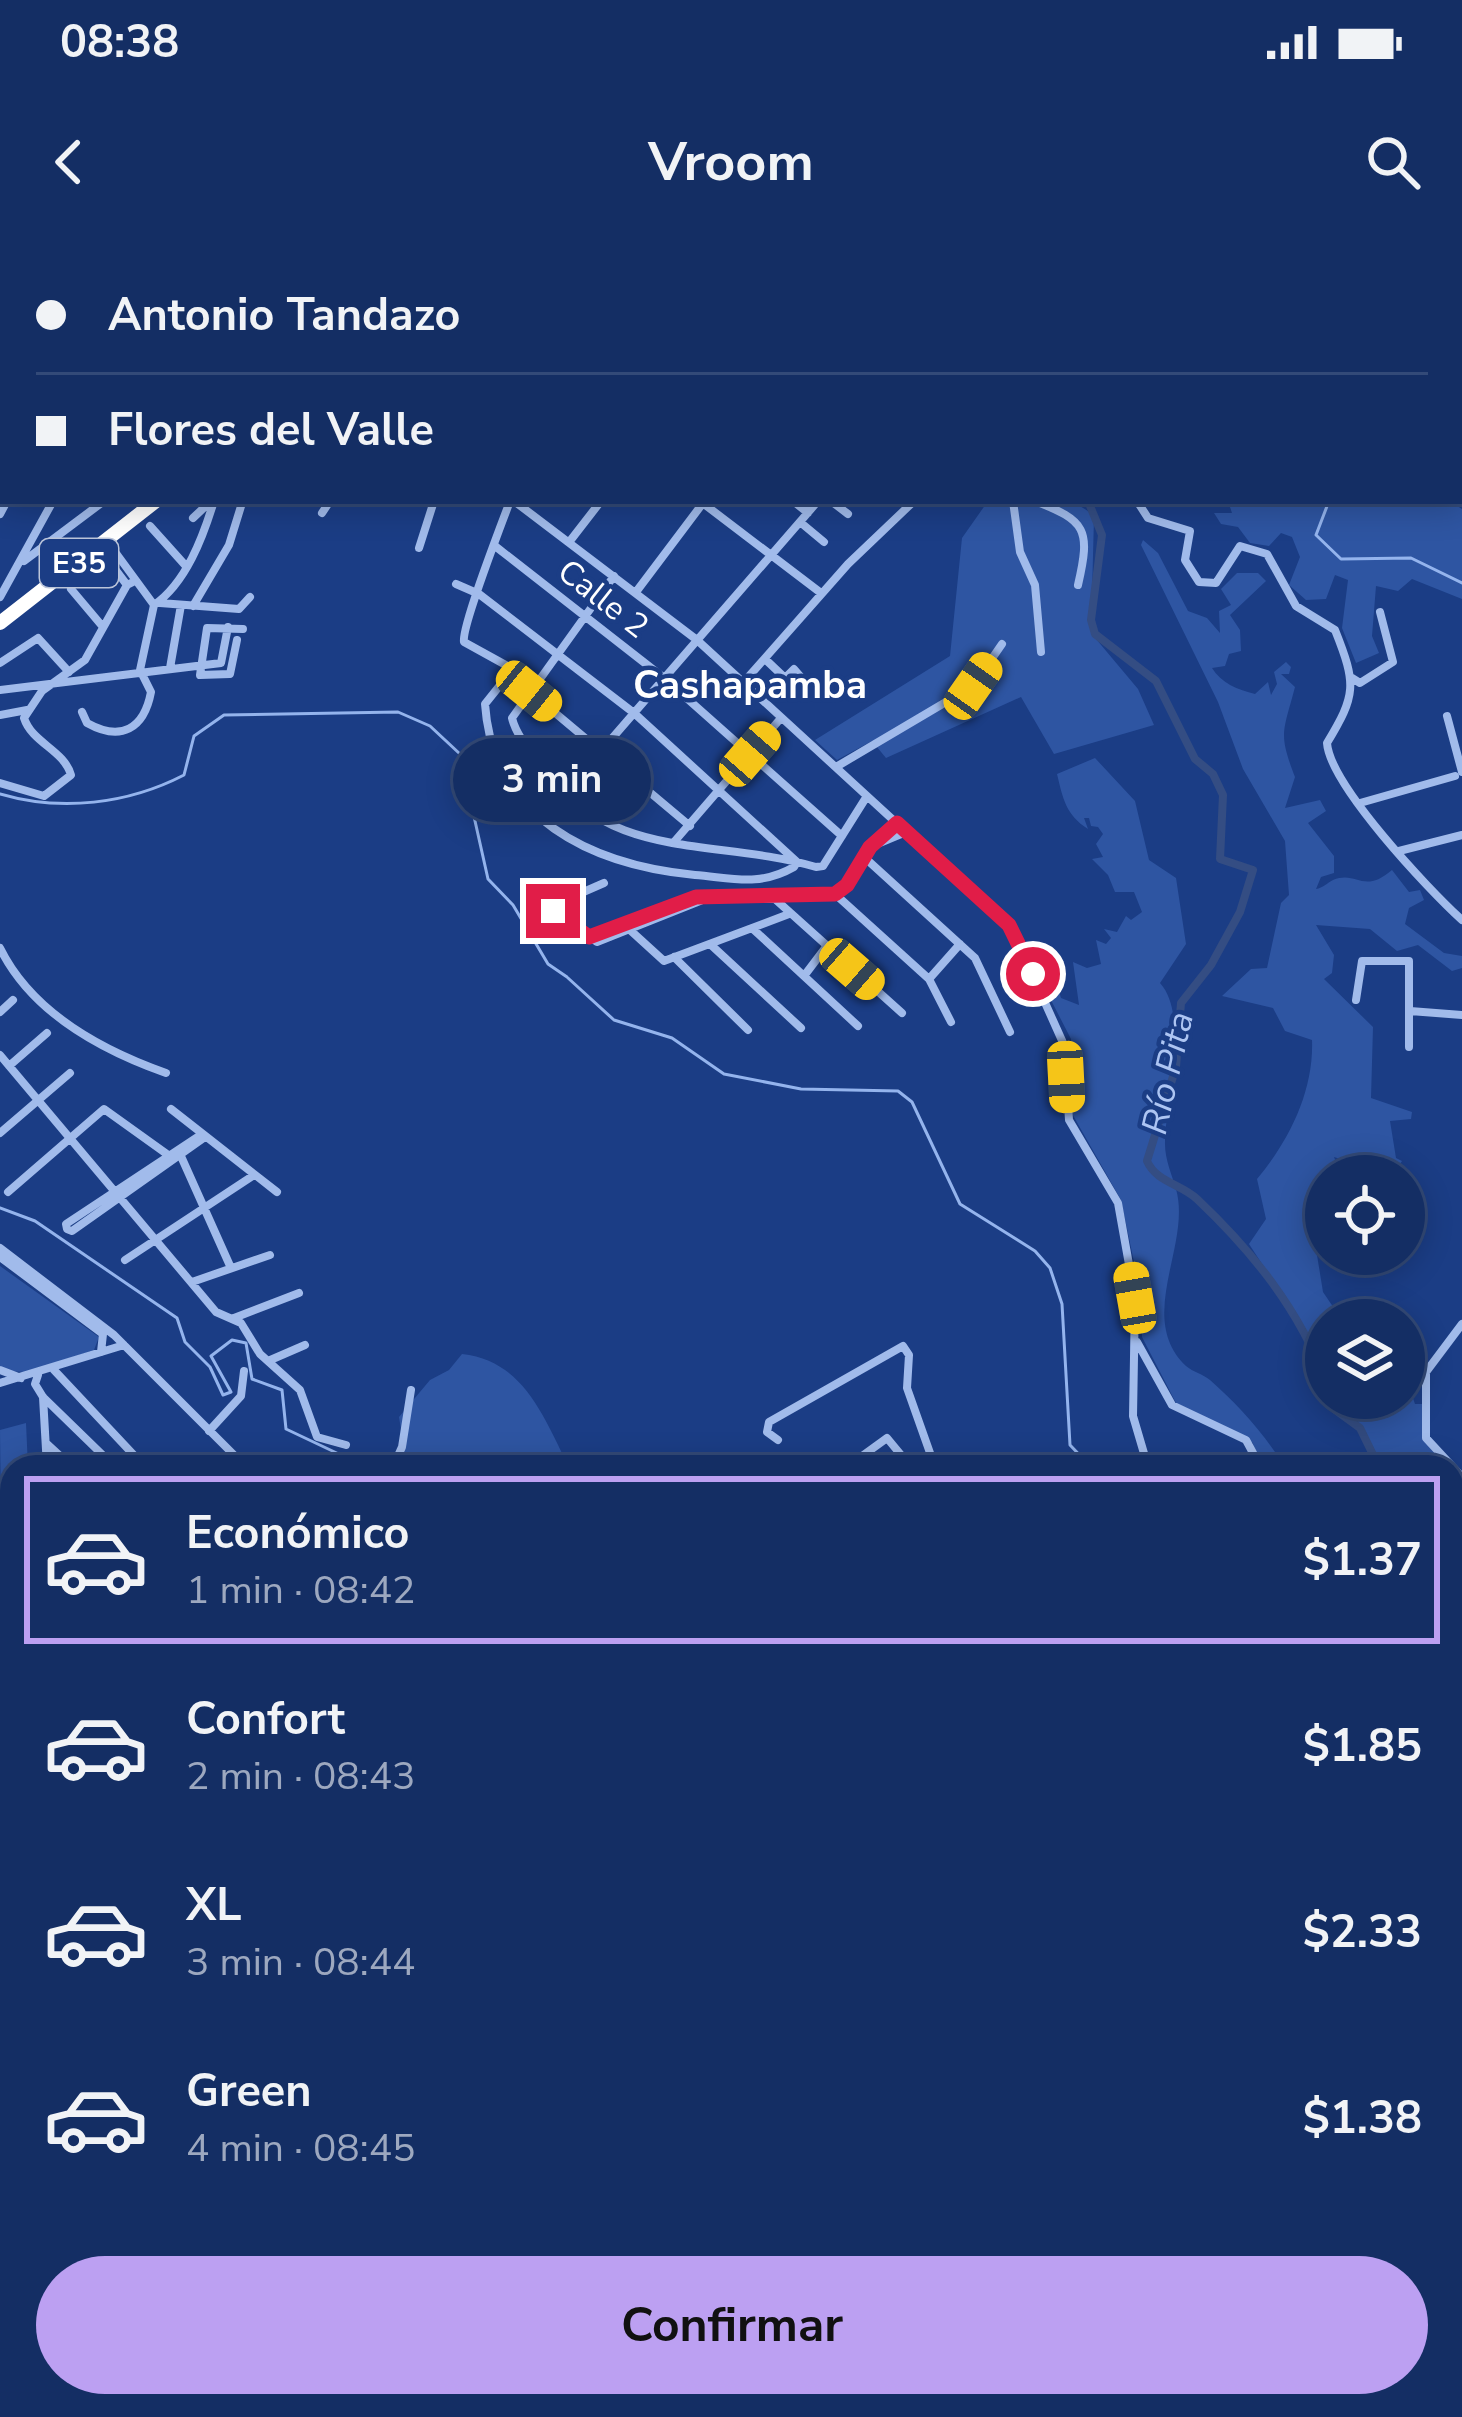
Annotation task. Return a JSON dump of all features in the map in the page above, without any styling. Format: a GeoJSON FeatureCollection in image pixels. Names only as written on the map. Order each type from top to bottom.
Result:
{"type":"FeatureCollection","features":[{"type":"Feature","properties":{"kind":"highway","name":"E35"},"geometry":{"type":"LineString","coordinates":[[0,623],[65,584],[148,510]]}},
{"type":"Feature","properties":{"kind":"highway","name":"E35"},"geometry":{"type":"LineString","coordinates":[[0,613],[148,510]]}},
{"type":"Feature","properties":{"kind":"street"},"geometry":{"type":"LineString","coordinates":[[0,597],[52,504]]}},
{"type":"Feature","properties":{"kind":"street"},"geometry":{"type":"LineString","coordinates":[[23,561],[100,504]]}},
{"type":"Feature","properties":{"kind":"street"},"geometry":{"type":"LineString","coordinates":[[193,518],[209,504]]}},
{"type":"Feature","properties":{"kind":"street"},"geometry":{"type":"LineString","coordinates":[[82,712],[92,727],[135,728],[151,692],[140,670],[156,604],[176,587],[204,535],[211,504]]}},
{"type":"Feature","properties":{"kind":"street"},"geometry":{"type":"LineString","coordinates":[[170,668],[187,605],[229,545],[242,504]]}},
{"type":"Feature","properties":{"kind":"street"},"geometry":{"type":"LineString","coordinates":[[322,512],[327,504]]}},
{"type":"Feature","properties":{"kind":"street"},"geometry":{"type":"LineString","coordinates":[[419,548],[433,504]]}},
{"type":"Feature","properties":{"kind":"street"},"geometry":{"type":"LineString","coordinates":[[511,504],[462,637],[513,669],[485,704],[496,767],[548,826],[652,873],[761,882],[797,862]]}},
{"type":"Feature","properties":{"kind":"street"},"geometry":{"type":"LineString","coordinates":[[569,541],[599,504]]}},
{"type":"Feature","properties":{"kind":"street"},"geometry":{"type":"LineString","coordinates":[[636,592],[701,504]]}},
{"type":"Feature","properties":{"kind":"street"},"geometry":{"type":"LineString","coordinates":[[705,504],[821,593]]}},
{"type":"Feature","properties":{"kind":"street"},"geometry":{"type":"LineString","coordinates":[[797,504],[808,513]]}},
{"type":"Feature","properties":{"kind":"street"},"geometry":{"type":"LineString","coordinates":[[562,796],[816,504]]}},
{"type":"Feature","properties":{"kind":"street"},"geometry":{"type":"LineString","coordinates":[[835,504],[848,514]]}},
{"type":"Feature","properties":{"kind":"street"},"geometry":{"type":"LineString","coordinates":[[743,682],[821,593],[911,504]]}},
{"type":"Feature","properties":{"kind":"street"},"geometry":{"type":"LineString","coordinates":[[1013,504],[1020,552],[1035,585],[1040,652]]}},
{"type":"Feature","properties":{"kind":"street"},"geometry":{"type":"LineString","coordinates":[[1044,504],[1068,512],[1079,525],[1084,546],[1078,585]]}},
{"type":"Feature","properties":{"kind":"street"},"geometry":{"type":"LineString","coordinates":[[1137,504],[1148,518],[1190,531],[1184,560],[1199,582],[1216,583],[1240,546],[1271,556],[1295,606],[1335,630],[1351,677],[1345,719],[1327,751],[1340,782],[1462,920]]}},
{"type":"Feature","properties":{"kind":"street"},"geometry":{"type":"LineString","coordinates":[[528,505],[697,640],[1009,925],[1064,1045],[1069,1120],[1116,1196],[1135,1298],[1132,1416],[1144,1455]]}},
{"type":"Feature","properties":{"kind":"street"},"geometry":{"type":"LineString","coordinates":[[103,627],[65,584],[148,510],[185,565]]}},
{"type":"Feature","properties":{"kind":"street"},"geometry":{"type":"LineString","coordinates":[[800,522],[824,542]]}},
{"type":"Feature","properties":{"kind":"street","name":"Calle 2"},"geometry":{"type":"LineString","coordinates":[[495,546],[664,677],[842,836]]}},
{"type":"Feature","properties":{"kind":"street"},"geometry":{"type":"LineString","coordinates":[[106,548],[131,583],[156,604],[239,609],[250,597]]}},
{"type":"Feature","properties":{"kind":"street"},"geometry":{"type":"LineString","coordinates":[[614,576],[529,691],[512,722],[562,796],[633,837],[823,866],[867,796]]}},
{"type":"Feature","properties":{"kind":"street"},"geometry":{"type":"LineString","coordinates":[[0,715],[27,710],[85,660],[131,583]]}},
{"type":"Feature","properties":{"kind":"street"},"geometry":{"type":"LineString","coordinates":[[456,584],[479,594],[634,713],[797,862]]}},
{"type":"Feature","properties":{"kind":"street"},"geometry":{"type":"LineString","coordinates":[[1351,677],[1360,683],[1394,662],[1380,612]]}},
{"type":"Feature","properties":{"kind":"street"},"geometry":{"type":"LineString","coordinates":[[0,690],[223,662],[228,627]]}},
{"type":"Feature","properties":{"kind":"street"},"geometry":{"type":"LineString","coordinates":[[237,640],[230,674],[200,675],[207,628],[243,629]]}},
{"type":"Feature","properties":{"kind":"street"},"geometry":{"type":"LineString","coordinates":[[0,662],[38,638],[69,672]]}},
{"type":"Feature","properties":{"kind":"street"},"geometry":{"type":"LineString","coordinates":[[836,767],[973,686],[1002,644]]}},
{"type":"Feature","properties":{"kind":"street"},"geometry":{"type":"LineString","coordinates":[[765,659],[785,678]]}},
{"type":"Feature","properties":{"kind":"street"},"geometry":{"type":"LineString","coordinates":[[529,691],[690,826]]}},
{"type":"Feature","properties":{"kind":"street"},"geometry":{"type":"LineString","coordinates":[[0,783],[44,796],[71,775],[63,759],[27,728],[27,710]]}},
{"type":"Feature","properties":{"kind":"street"},"geometry":{"type":"LineString","coordinates":[[1360,803],[1458,774],[1447,716]]}},
{"type":"Feature","properties":{"kind":"street"},"geometry":{"type":"LineString","coordinates":[[673,844],[781,718]]}},
{"type":"Feature","properties":{"kind":"street"},"geometry":{"type":"LineString","coordinates":[[835,894],[897,823]]}},
{"type":"Feature","properties":{"kind":"street"},"geometry":{"type":"LineString","coordinates":[[883,841],[907,832]]}},
{"type":"Feature","properties":{"kind":"street"},"geometry":{"type":"LineString","coordinates":[[1399,851],[1462,835]]}},
{"type":"Feature","properties":{"kind":"street"},"geometry":{"type":"LineString","coordinates":[[864,856],[976,959],[1010,1032]]}},
{"type":"Feature","properties":{"kind":"street"},"geometry":{"type":"LineString","coordinates":[[604,883],[549,907],[598,942],[706,898]]}},
{"type":"Feature","properties":{"kind":"street"},"geometry":{"type":"LineString","coordinates":[[589,937],[696,897],[775,899],[835,894],[929,979],[951,1022]]}},
{"type":"Feature","properties":{"kind":"street"},"geometry":{"type":"LineString","coordinates":[[775,899],[902,1013]]}},
{"type":"Feature","properties":{"kind":"street"},"geometry":{"type":"LineString","coordinates":[[630,930],[660,961],[789,914]]}},
{"type":"Feature","properties":{"kind":"street"},"geometry":{"type":"LineString","coordinates":[[753,929],[858,1026]]}},
{"type":"Feature","properties":{"kind":"street"},"geometry":{"type":"LineString","coordinates":[[710,944],[801,1028]]}},
{"type":"Feature","properties":{"kind":"street"},"geometry":{"type":"LineString","coordinates":[[929,979],[960,944]]}},
{"type":"Feature","properties":{"kind":"street"},"geometry":{"type":"LineString","coordinates":[[805,976],[826,947]]}},
{"type":"Feature","properties":{"kind":"street"},"geometry":{"type":"LineString","coordinates":[[0,948],[22,984],[76,1032],[166,1072]]}},
{"type":"Feature","properties":{"kind":"street"},"geometry":{"type":"LineString","coordinates":[[674,957],[748,1030]]}},
{"type":"Feature","properties":{"kind":"street"},"geometry":{"type":"LineString","coordinates":[[1356,1000],[1362,961],[1404,958],[1411,966],[1409,1047]]}},
{"type":"Feature","properties":{"kind":"street"},"geometry":{"type":"LineString","coordinates":[[0,1012],[13,1000]]}},
{"type":"Feature","properties":{"kind":"street"},"geometry":{"type":"LineString","coordinates":[[1410,1011],[1462,1016]]}},
{"type":"Feature","properties":{"kind":"street"},"geometry":{"type":"LineString","coordinates":[[9,1066],[47,1033]]}},
{"type":"Feature","properties":{"kind":"street"},"geometry":{"type":"LineString","coordinates":[[0,1055],[220,1316],[234,1318],[299,1293]]}},
{"type":"Feature","properties":{"kind":"street"},"geometry":{"type":"LineString","coordinates":[[0,1132],[70,1072]]}},
{"type":"Feature","properties":{"kind":"street"},"geometry":{"type":"LineString","coordinates":[[8,1192],[106,1109],[176,1155],[207,1207],[231,1268]]}},
{"type":"Feature","properties":{"kind":"street"},"geometry":{"type":"LineString","coordinates":[[171,1109],[277,1192]]}},
{"type":"Feature","properties":{"kind":"street"},"geometry":{"type":"LineString","coordinates":[[117,1195],[72,1231],[67,1229],[66,1224],[204,1136]]}},
{"type":"Feature","properties":{"kind":"street"},"geometry":{"type":"LineString","coordinates":[[125,1260],[254,1175]]}},
{"type":"Feature","properties":{"kind":"street"},"geometry":{"type":"LineString","coordinates":[[0,1252],[124,1345],[234,1455]]}},
{"type":"Feature","properties":{"kind":"street"},"geometry":{"type":"LineString","coordinates":[[0,1252],[103,1334],[101,1352]]}},
{"type":"Feature","properties":{"kind":"street"},"geometry":{"type":"LineString","coordinates":[[191,1282],[270,1255]]}},
{"type":"Feature","properties":{"kind":"street"},"geometry":{"type":"LineString","coordinates":[[234,1318],[267,1361],[300,1390],[316,1437],[346,1444]]}},
{"type":"Feature","properties":{"kind":"street"},"geometry":{"type":"LineString","coordinates":[[1441,1455],[1426,1438],[1424,1381],[1462,1324]]}},
{"type":"Feature","properties":{"kind":"street"},"geometry":{"type":"LineString","coordinates":[[1136,1340],[1167,1400],[1246,1440],[1253,1455]]}},
{"type":"Feature","properties":{"kind":"street"},"geometry":{"type":"LineString","coordinates":[[0,1383],[124,1345]]}},
{"type":"Feature","properties":{"kind":"street"},"geometry":{"type":"LineString","coordinates":[[267,1361],[305,1346]]}},
{"type":"Feature","properties":{"kind":"street"},"geometry":{"type":"LineString","coordinates":[[778,1440],[767,1432],[770,1422],[901,1346],[909,1354],[907,1388],[930,1455]]}},
{"type":"Feature","properties":{"kind":"street"},"geometry":{"type":"LineString","coordinates":[[0,1370],[21,1378]]}},
{"type":"Feature","properties":{"kind":"street"},"geometry":{"type":"LineString","coordinates":[[54,1370],[134,1455]]}},
{"type":"Feature","properties":{"kind":"street"},"geometry":{"type":"LineString","coordinates":[[209,1431],[232,1412],[246,1383],[244,1371]]}},
{"type":"Feature","properties":{"kind":"street"},"geometry":{"type":"LineString","coordinates":[[39,1374],[34,1384],[43,1397],[103,1455]]}},
{"type":"Feature","properties":{"kind":"street"},"geometry":{"type":"LineString","coordinates":[[398,1455],[411,1390]]}},
{"type":"Feature","properties":{"kind":"street"},"geometry":{"type":"LineString","coordinates":[[43,1397],[46,1455]]}},
{"type":"Feature","properties":{"kind":"street"},"geometry":{"type":"LineString","coordinates":[[864,1455],[887,1438],[901,1455]]}},
{"type":"Feature","properties":{"kind":"street"},"geometry":{"type":"LineString","coordinates":[[46,1443],[59,1455]]}},
{"type":"Feature","properties":{"kind":"shaded area"},"geometry":{"type":"Polygon","coordinates":[[[986,504],[1073,504],[1094,517],[1091,633],[1138,689],[1154,725],[1054,754],[1021,697],[886,758],[872,741],[837,760],[815,740],[950,656],[962,538],[986,504]]]}},
{"type":"Feature","properties":{"kind":"shaded area"},"geometry":{"type":"Polygon","coordinates":[[[1229,504],[1454,504],[1462,509],[1462,599],[1412,579],[1398,591],[1376,586],[1372,636],[1379,653],[1356,663],[1342,628],[1348,580],[1335,575],[1326,599],[1306,600],[1289,585],[1300,557],[1292,537],[1281,533],[1269,546],[1250,543],[1238,527],[1221,524],[1214,513],[1232,513],[1229,504]]]}},
{"type":"Feature","properties":{"kind":"shaded area"},"geometry":{"type":"Polygon","coordinates":[[[1143,540],[1158,553],[1188,611],[1207,618],[1220,633],[1219,611],[1231,605],[1221,589],[1237,573],[1258,573],[1266,581],[1230,615],[1240,630],[1241,651],[1229,654],[1225,666],[1212,668],[1230,685],[1255,694],[1268,682],[1271,695],[1277,684],[1274,672],[1286,662],[1291,667],[1289,674],[1281,674],[1295,687],[1284,733],[1295,777],[1285,808],[1320,800],[1326,811],[1308,823],[1334,856],[1334,873],[1321,877],[1316,889],[1341,878],[1374,881],[1392,870],[1409,892],[1420,890],[1424,900],[1409,908],[1405,924],[1444,953],[1462,956],[1462,968],[1452,971],[1418,945],[1397,951],[1370,929],[1316,925],[1334,955],[1332,973],[1324,979],[1373,1027],[1371,1098],[1412,1112],[1411,1119],[1390,1121],[1396,1155],[1305,1155],[1305,1275],[1320,1275],[1328,1299],[1305,1299],[1305,1330],[1249,1244],[1266,1219],[1257,1179],[1297,1114],[1309,1078],[1312,1040],[1285,1031],[1273,1008],[1222,996],[1251,969],[1267,968],[1281,903],[1289,895],[1285,841],[1243,769],[1218,702],[1141,545],[1143,540]]]}},
{"type":"Feature","properties":{"kind":"shaded area"},"geometry":{"type":"Polygon","coordinates":[[[1095,758],[1135,801],[1149,860],[1176,878],[1186,944],[1160,983],[1169,998],[1175,1037],[1165,1144],[1179,1211],[1165,1326],[1186,1366],[1219,1388],[1277,1455],[1254,1455],[1253,1443],[1176,1403],[1142,1337],[1142,1300],[1121,1200],[1070,1110],[1071,1039],[1036,971],[1039,963],[1054,974],[1061,998],[1079,1005],[1073,962],[1087,968],[1101,964],[1096,940],[1106,944],[1111,938],[1104,929],[1117,932],[1126,916],[1131,920],[1142,912],[1134,892],[1115,892],[1108,875],[1092,859],[1103,857],[1096,844],[1103,834],[1091,826],[1089,818],[1084,818],[1088,829],[1075,818],[1057,774],[1095,758]]]}},
{"type":"Feature","properties":{"kind":"shaded area"},"geometry":{"type":"Polygon","coordinates":[[[0,1266],[99,1337],[94,1350],[27,1372],[0,1371],[0,1266]]]}},
{"type":"Feature","properties":{"kind":"shaded area"},"geometry":{"type":"Polygon","coordinates":[[[462,1354],[501,1367],[529,1394],[563,1455],[405,1455],[399,1417],[430,1380],[449,1370],[462,1354]]]}},
{"type":"Feature","properties":{"kind":"shaded area"},"geometry":{"type":"Polygon","coordinates":[[[1357,1419],[1424,1419],[1425,1441],[1441,1455],[1370,1455],[1357,1419]]]}},
{"type":"Feature","properties":{"kind":"shaded area"},"geometry":{"type":"Polygon","coordinates":[[[26,1423],[27,1455],[0,1455],[0,1430],[26,1423]]]}},
{"type":"Feature","properties":{"kind":"waterway","name":"Río Pita"},"geometry":{"type":"LineString","coordinates":[[1089,504],[1102,535],[1091,620],[1095,634],[1156,681],[1195,759],[1213,774],[1223,795],[1220,859],[1253,870],[1240,912],[1211,965],[1181,1003],[1176,1067],[1147,1161],[1156,1174],[1197,1199],[1237,1239],[1305,1334]]}},
{"type":"Feature","properties":{"kind":"waterway"},"geometry":{"type":"LineString","coordinates":[[1328,504],[1316,535],[1341,559],[1411,558],[1462,583]]}},
{"type":"Feature","properties":{"kind":"waterway"},"geometry":{"type":"LineString","coordinates":[[0,794],[70,804],[117,799],[163,785],[184,775],[194,736],[224,715],[398,712],[430,726],[460,754],[488,879],[513,905],[548,964],[567,977]]}},
{"type":"Feature","properties":{"kind":"waterway"},"geometry":{"type":"LineString","coordinates":[[568,978],[614,1020],[672,1038],[724,1074],[801,1089],[898,1091],[912,1102],[960,1204],[1035,1251],[1050,1268],[1062,1304],[1070,1445],[1080,1455]]}},
{"type":"Feature","properties":{"kind":"waterway"},"geometry":{"type":"LineString","coordinates":[[0,1208],[35,1221],[177,1318],[185,1342],[210,1367],[223,1395],[231,1392],[211,1356],[232,1340],[246,1343],[252,1379],[282,1390],[286,1429],[341,1455]]}},
{"type":"Feature","properties":{"kind":"waterway","name":"Río Pita"},"geometry":{"type":"LineString","coordinates":[[1348,1419],[1360,1428],[1373,1455]]}},
{"type":"Feature","properties":{"kind":"district","name":"Cashapamba"},"geometry":{"type":"Point","coordinates":[750,685]}},
{"type":"Feature","properties":{"kind":"route"},"geometry":{"type":"LineString","coordinates":[[553,911],[589,937],[696,897],[775,899],[835,894],[847,885],[870,847],[883,841],[897,823],[1009,925],[1033,974]]}}]}
